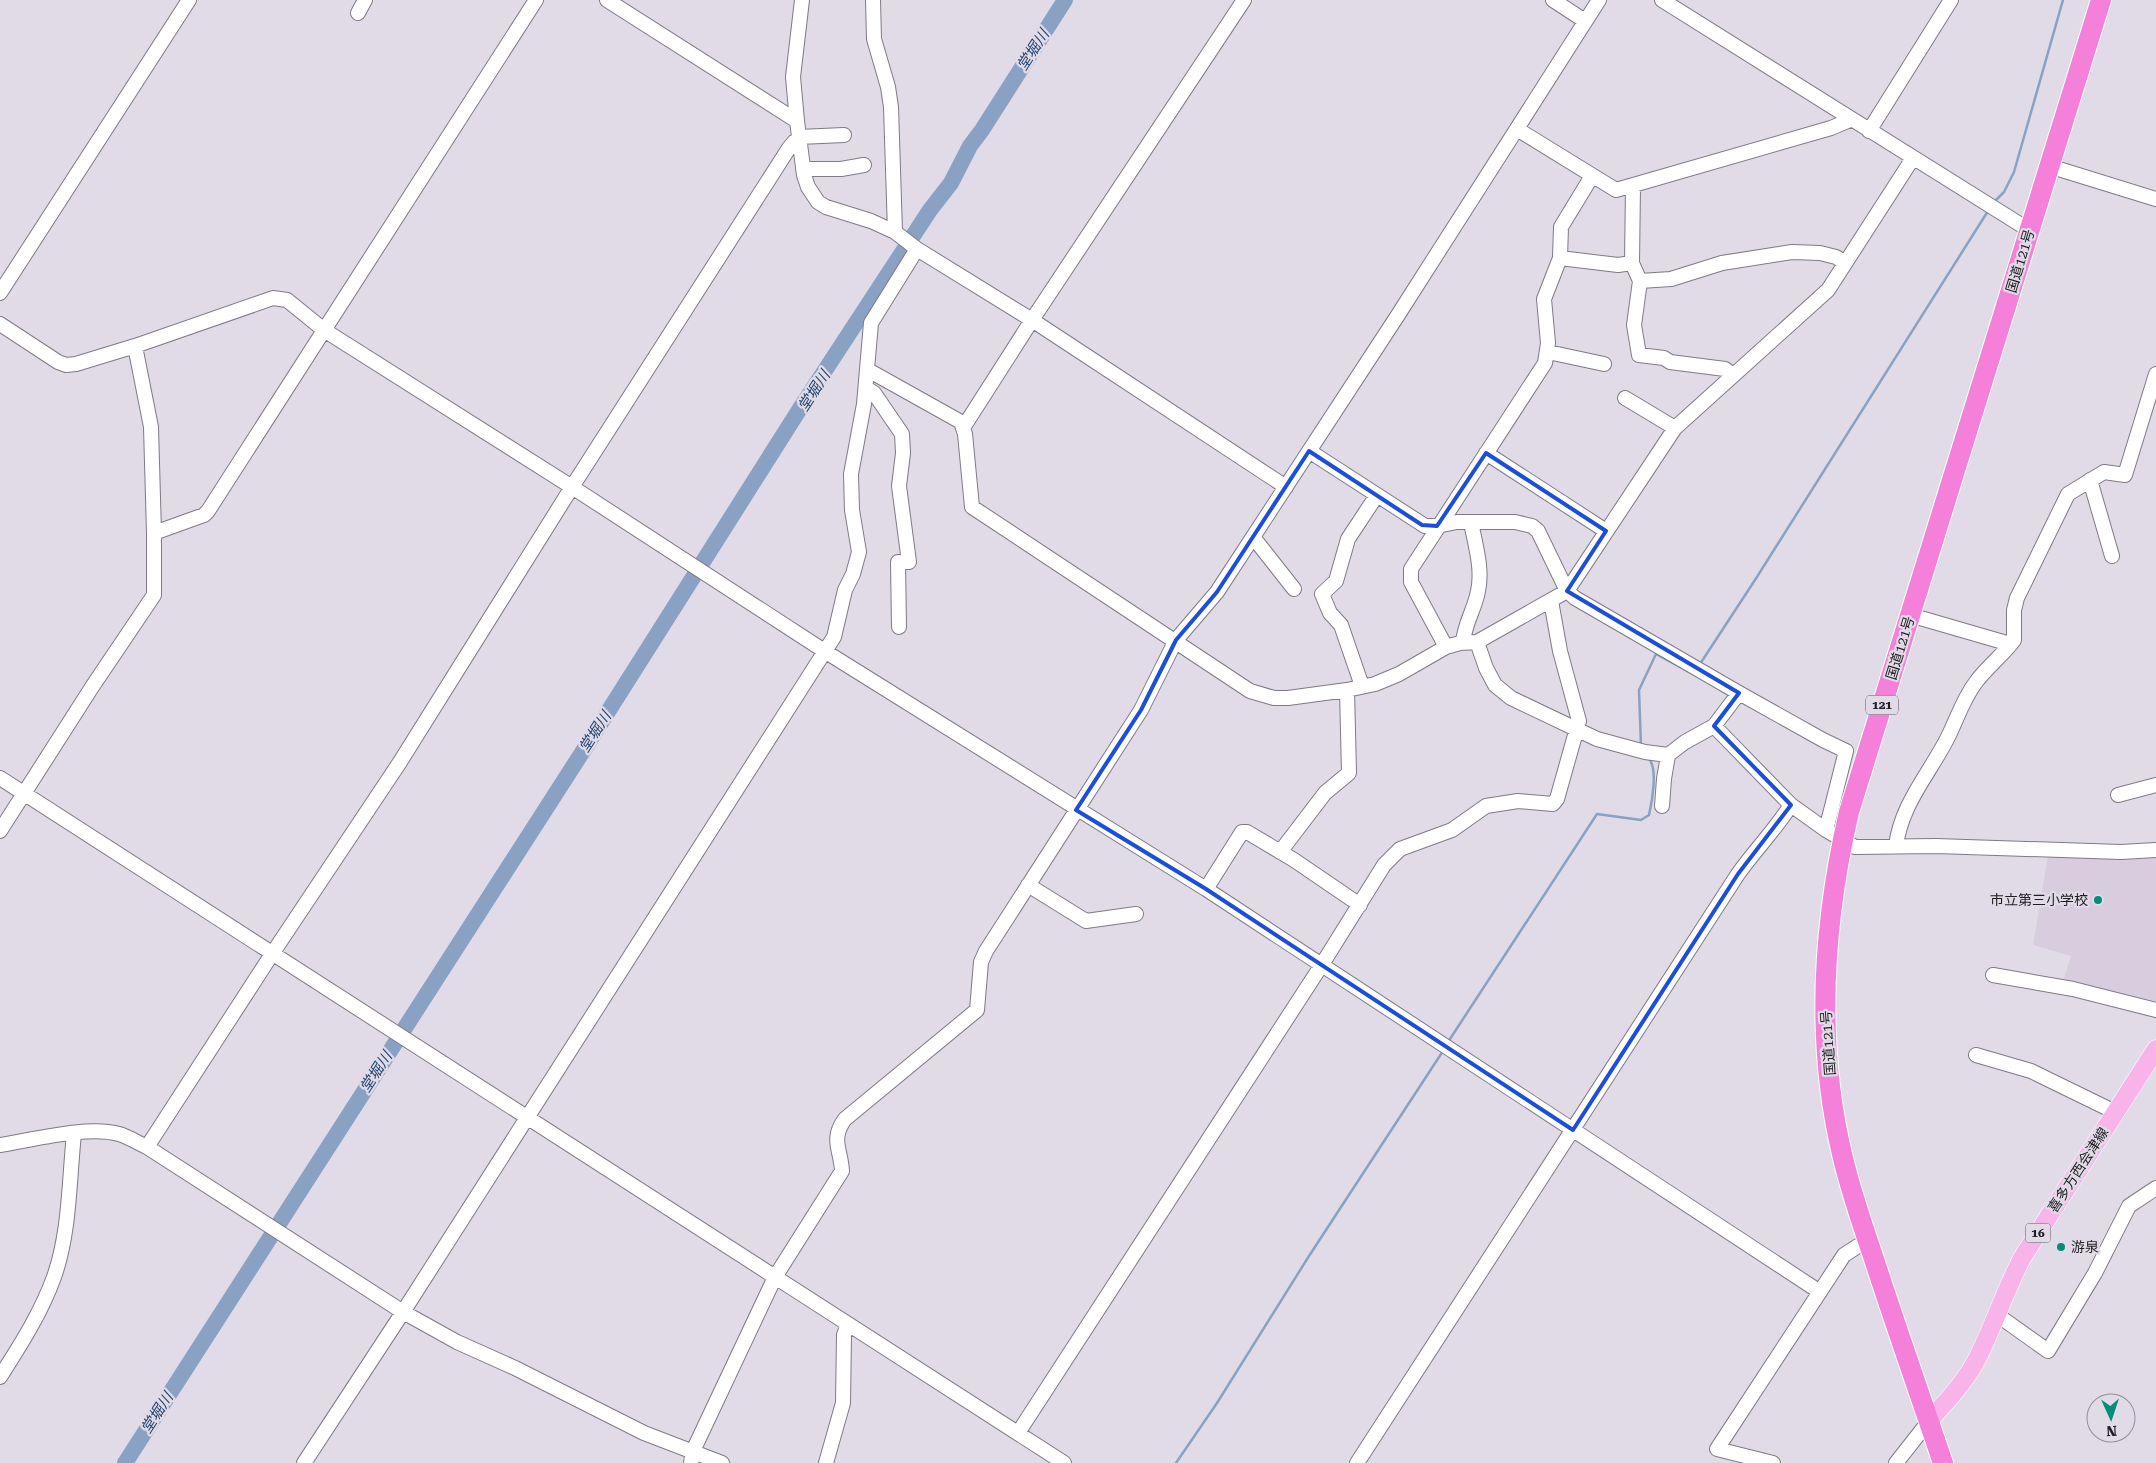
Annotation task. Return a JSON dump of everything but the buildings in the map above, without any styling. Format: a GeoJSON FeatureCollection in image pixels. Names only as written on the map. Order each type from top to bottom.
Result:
{"type":"FeatureCollection","features":[{"type":"Feature","properties":{"kind":"highway","name":"国道121号"},"geometry":{"type":"LineString","coordinates":[[1929,1421],[1847,1176],[1836,1122],[1825,1015],[1827,936],[1834,835],[1849,812],[2101,0]]}},
{"type":"Feature","properties":{"kind":"highway","name":"121"},"geometry":{"type":"LineString","coordinates":[[1929,1421],[1942,1463]]}},
{"type":"Feature","properties":{"kind":"main road","name":"喜多方西会津線"},"geometry":{"type":"LineString","coordinates":[[1929,1421],[1963,1382],[1977,1358],[2022,1258],[2156,1048]]}},
{"type":"Feature","properties":{"kind":"street"},"geometry":{"type":"LineString","coordinates":[[0,293],[190,0]]}},
{"type":"Feature","properties":{"kind":"street"},"geometry":{"type":"LineString","coordinates":[[358,13],[366,0]]}},
{"type":"Feature","properties":{"kind":"street"},"geometry":{"type":"LineString","coordinates":[[154,533],[204,515],[208,511],[536,0]]}},
{"type":"Feature","properties":{"kind":"street"},"geometry":{"type":"LineString","coordinates":[[607,0],[797,121]]}},
{"type":"Feature","properties":{"kind":"street"},"geometry":{"type":"LineString","coordinates":[[802,0],[793,77],[803,169],[808,187],[818,202],[826,207],[871,221],[895,232],[918,249],[1032,320],[1286,487]]}},
{"type":"Feature","properties":{"kind":"street"},"geometry":{"type":"LineString","coordinates":[[873,0],[874,39],[888,87],[891,107],[895,232]]}},
{"type":"Feature","properties":{"kind":"street"},"geometry":{"type":"LineString","coordinates":[[963,428],[1032,320],[1244,0]]}},
{"type":"Feature","properties":{"kind":"street"},"geometry":{"type":"LineString","coordinates":[[1554,0],[1585,21]]}},
{"type":"Feature","properties":{"kind":"street"},"geometry":{"type":"LineString","coordinates":[[692,1457],[775,1277],[842,1171],[838,1148],[838,1129],[845,1120],[977,1010],[981,962],[1028,885],[1141,710],[1176,640],[1217,592],[1599,0]]}},
{"type":"Feature","properties":{"kind":"street"},"geometry":{"type":"LineString","coordinates":[[1662,0],[1850,120],[2029,230]]}},
{"type":"Feature","properties":{"kind":"street"},"geometry":{"type":"LineString","coordinates":[[1870,131],[1951,0]]}},
{"type":"Feature","properties":{"kind":"street"},"geometry":{"type":"LineString","coordinates":[[1517,129],[1614,190],[1843,125],[1850,120]]}},
{"type":"Feature","properties":{"kind":"street"},"geometry":{"type":"LineString","coordinates":[[147,1147],[272,954],[400,762],[572,487],[789,148],[799,139],[844,135]]}},
{"type":"Feature","properties":{"kind":"street"},"geometry":{"type":"LineString","coordinates":[[868,370],[961,422],[972,507],[1176,640],[1250,691],[1274,698],[1288,698],[1348,690],[1387,680],[1446,647],[1463,642],[1477,642],[1567,591],[1675,428],[1828,290],[1913,158]]}},
{"type":"Feature","properties":{"kind":"street"},"geometry":{"type":"LineString","coordinates":[[803,169],[841,169],[864,164]]}},
{"type":"Feature","properties":{"kind":"street"},"geometry":{"type":"LineString","coordinates":[[2049,166],[2156,199]]}},
{"type":"Feature","properties":{"kind":"street"},"geometry":{"type":"LineString","coordinates":[[1446,647],[1411,582],[1411,570],[1543,367],[1548,352],[1544,299],[1560,258],[1561,227],[1592,176]]}},
{"type":"Feature","properties":{"kind":"street"},"geometry":{"type":"LineString","coordinates":[[1633,186],[1632,263],[1640,281],[1634,325],[1639,355],[1642,357],[1664,358],[1670,362],[1725,369],[1733,375]]}},
{"type":"Feature","properties":{"kind":"street"},"geometry":{"type":"LineString","coordinates":[[304,1463],[403,1312],[526,1117],[826,652],[837,629],[845,590],[853,574],[859,552],[852,510],[851,474],[866,388],[872,323],[918,249]]}},
{"type":"Feature","properties":{"kind":"street"},"geometry":{"type":"LineString","coordinates":[[1640,281],[1671,279],[1722,263],[1792,252],[1820,253],[1836,257],[1845,263]]}},
{"type":"Feature","properties":{"kind":"street"},"geometry":{"type":"LineString","coordinates":[[1560,258],[1618,265],[1632,263]]}},
{"type":"Feature","properties":{"kind":"street"},"geometry":{"type":"LineString","coordinates":[[0,324],[58,362],[66,365],[76,364],[135,346],[273,298],[286,300],[324,330],[572,487],[826,652],[1076,810],[1206,889],[1820,1292]]}},
{"type":"Feature","properties":{"kind":"street"},"geometry":{"type":"LineString","coordinates":[[0,831],[154,595],[151,427],[135,346]]}},
{"type":"Feature","properties":{"kind":"street"},"geometry":{"type":"LineString","coordinates":[[1548,352],[1604,364]]}},
{"type":"Feature","properties":{"kind":"street"},"geometry":{"type":"LineString","coordinates":[[1896,846],[1898,830],[1904,814],[1948,737],[1966,697],[2014,640],[2014,610],[2017,598],[2068,494],[2107,471],[2125,474],[2156,374]]}},
{"type":"Feature","properties":{"kind":"street"},"geometry":{"type":"LineString","coordinates":[[866,388],[874,393],[902,434],[899,486],[909,562],[898,562],[900,627]]}},
{"type":"Feature","properties":{"kind":"street"},"geometry":{"type":"LineString","coordinates":[[1625,398],[1675,428]]}},
{"type":"Feature","properties":{"kind":"street"},"geometry":{"type":"LineString","coordinates":[[1309,451],[1422,525],[1438,526],[1471,522],[1515,522],[1532,526],[1538,531],[1567,591],[1584,603],[1739,693],[1846,751],[1834,835]]}},
{"type":"Feature","properties":{"kind":"street"},"geometry":{"type":"LineString","coordinates":[[1486,453],[1606,531]]}},
{"type":"Feature","properties":{"kind":"street"},"geometry":{"type":"LineString","coordinates":[[2090,480],[2112,556]]}},
{"type":"Feature","properties":{"kind":"street"},"geometry":{"type":"LineString","coordinates":[[1362,686],[1341,626],[1330,612],[1322,594],[1336,581],[1348,539],[1377,495]]}},
{"type":"Feature","properties":{"kind":"street"},"geometry":{"type":"LineString","coordinates":[[1463,642],[1464,629],[1478,592],[1479,584],[1471,522]]}},
{"type":"Feature","properties":{"kind":"street"},"geometry":{"type":"LineString","coordinates":[[1252,539],[1257,542],[1294,589]]}},
{"type":"Feature","properties":{"kind":"street"},"geometry":{"type":"LineString","coordinates":[[1018,1433],[1321,966],[1384,865],[1400,849],[1452,830],[1486,806],[1518,801],[1552,804],[1557,800],[1579,721],[1560,651],[1550,601]]}},
{"type":"Feature","properties":{"kind":"street"},"geometry":{"type":"LineString","coordinates":[[1910,615],[2010,644]]}},
{"type":"Feature","properties":{"kind":"street"},"geometry":{"type":"LineString","coordinates":[[1477,642],[1486,668],[1495,685],[1511,698],[1576,730],[1616,745],[1668,755]]}},
{"type":"Feature","properties":{"kind":"street"},"geometry":{"type":"LineString","coordinates":[[1280,852],[1325,793],[1348,773],[1348,690]]}},
{"type":"Feature","properties":{"kind":"street"},"geometry":{"type":"LineString","coordinates":[[1662,806],[1668,755],[1684,742],[1714,726],[1739,693]]}},
{"type":"Feature","properties":{"kind":"street"},"geometry":{"type":"LineString","coordinates":[[1714,726],[1791,805],[1855,847],[1896,846],[2121,852],[2156,850]]}},
{"type":"Feature","properties":{"kind":"street"},"geometry":{"type":"LineString","coordinates":[[0,778],[1064,1463]]}},
{"type":"Feature","properties":{"kind":"street"},"geometry":{"type":"LineString","coordinates":[[2118,795],[2156,785]]}},
{"type":"Feature","properties":{"kind":"street"},"geometry":{"type":"LineString","coordinates":[[1357,1463],[1738,874],[1754,852],[1776,828],[1791,805]]}},
{"type":"Feature","properties":{"kind":"street"},"geometry":{"type":"LineString","coordinates":[[1206,889],[1242,832],[1247,832],[1360,905]]}},
{"type":"Feature","properties":{"kind":"street"},"geometry":{"type":"LineString","coordinates":[[1028,885],[1086,921],[1136,914]]}},
{"type":"Feature","properties":{"kind":"street"},"geometry":{"type":"LineString","coordinates":[[1993,975],[2073,989],[2156,1010]]}},
{"type":"Feature","properties":{"kind":"street"},"geometry":{"type":"LineString","coordinates":[[1976,1055],[2031,1072],[2115,1112]]}},
{"type":"Feature","properties":{"kind":"street"},"geometry":{"type":"LineString","coordinates":[[0,1145],[94,1132],[120,1134],[147,1147],[403,1312],[458,1342],[515,1368],[692,1457],[722,1463]]}},
{"type":"Feature","properties":{"kind":"street"},"geometry":{"type":"LineString","coordinates":[[0,1377],[33,1326],[54,1276],[65,1224],[74,1134]]}},
{"type":"Feature","properties":{"kind":"street"},"geometry":{"type":"LineString","coordinates":[[1996,1314],[2048,1351],[2095,1273],[2129,1206],[2156,1188]]}},
{"type":"Feature","properties":{"kind":"street"},"geometry":{"type":"LineString","coordinates":[[1773,1463],[1718,1449],[1844,1255],[1858,1246],[1869,1243]]}},
{"type":"Feature","properties":{"kind":"street"},"geometry":{"type":"LineString","coordinates":[[826,1463],[843,1402],[844,1335],[848,1324]]}},
{"type":"Feature","properties":{"kind":"street"},"geometry":{"type":"LineString","coordinates":[[1896,1463],[1929,1421]]}},
{"type":"Feature","properties":{"kind":"highlighted area"},"geometry":{"type":"Polygon","coordinates":[[[1309,451],[1422,525],[1437,526],[1486,453],[1606,531],[1567,591],[1739,693],[1714,726],[1791,805],[1738,874],[1573,1130],[1206,889],[1076,810],[1141,710],[1176,640],[1217,592],[1309,451]]]}},
{"type":"Feature","properties":{"kind":"shaded area","name":"市立第三小学校"},"geometry":{"type":"Polygon","coordinates":[[[2048,855],[2156,855],[2156,1007],[2062,984],[2071,956],[2033,945],[2048,855]]]}},
{"type":"Feature","properties":{"kind":"waterway","name":"堂堀川"},"geometry":{"type":"LineString","coordinates":[[125,1463],[585,748],[801,407],[930,210],[951,183],[970,146],[1065,0]]}},
{"type":"Feature","properties":{"kind":"waterway"},"geometry":{"type":"LineString","coordinates":[[1994,202],[2004,192],[2014,172],[2063,0]]}},
{"type":"Feature","properties":{"kind":"waterway"},"geometry":{"type":"LineString","coordinates":[[1700,664],[1988,211]]}},
{"type":"Feature","properties":{"kind":"waterway"},"geometry":{"type":"LineString","coordinates":[[1641,746],[1639,690],[1656,654],[1693,674],[1694,672]]}},
{"type":"Feature","properties":{"kind":"waterway"},"geometry":{"type":"LineString","coordinates":[[1448,1042],[1597,814],[1641,820],[1649,815],[1654,778],[1652,764],[1649,759]]}},
{"type":"Feature","properties":{"kind":"waterway"},"geometry":{"type":"LineString","coordinates":[[1176,1463],[1217,1403],[1309,1256],[1443,1051]]}},
{"type":"Feature","properties":{"kind":"place","name":"市立第三小学校"},"geometry":{"type":"Point","coordinates":[2098,900]}},
{"type":"Feature","properties":{"kind":"place","name":"游泉"},"geometry":{"type":"Point","coordinates":[2061,1247]}}]}
